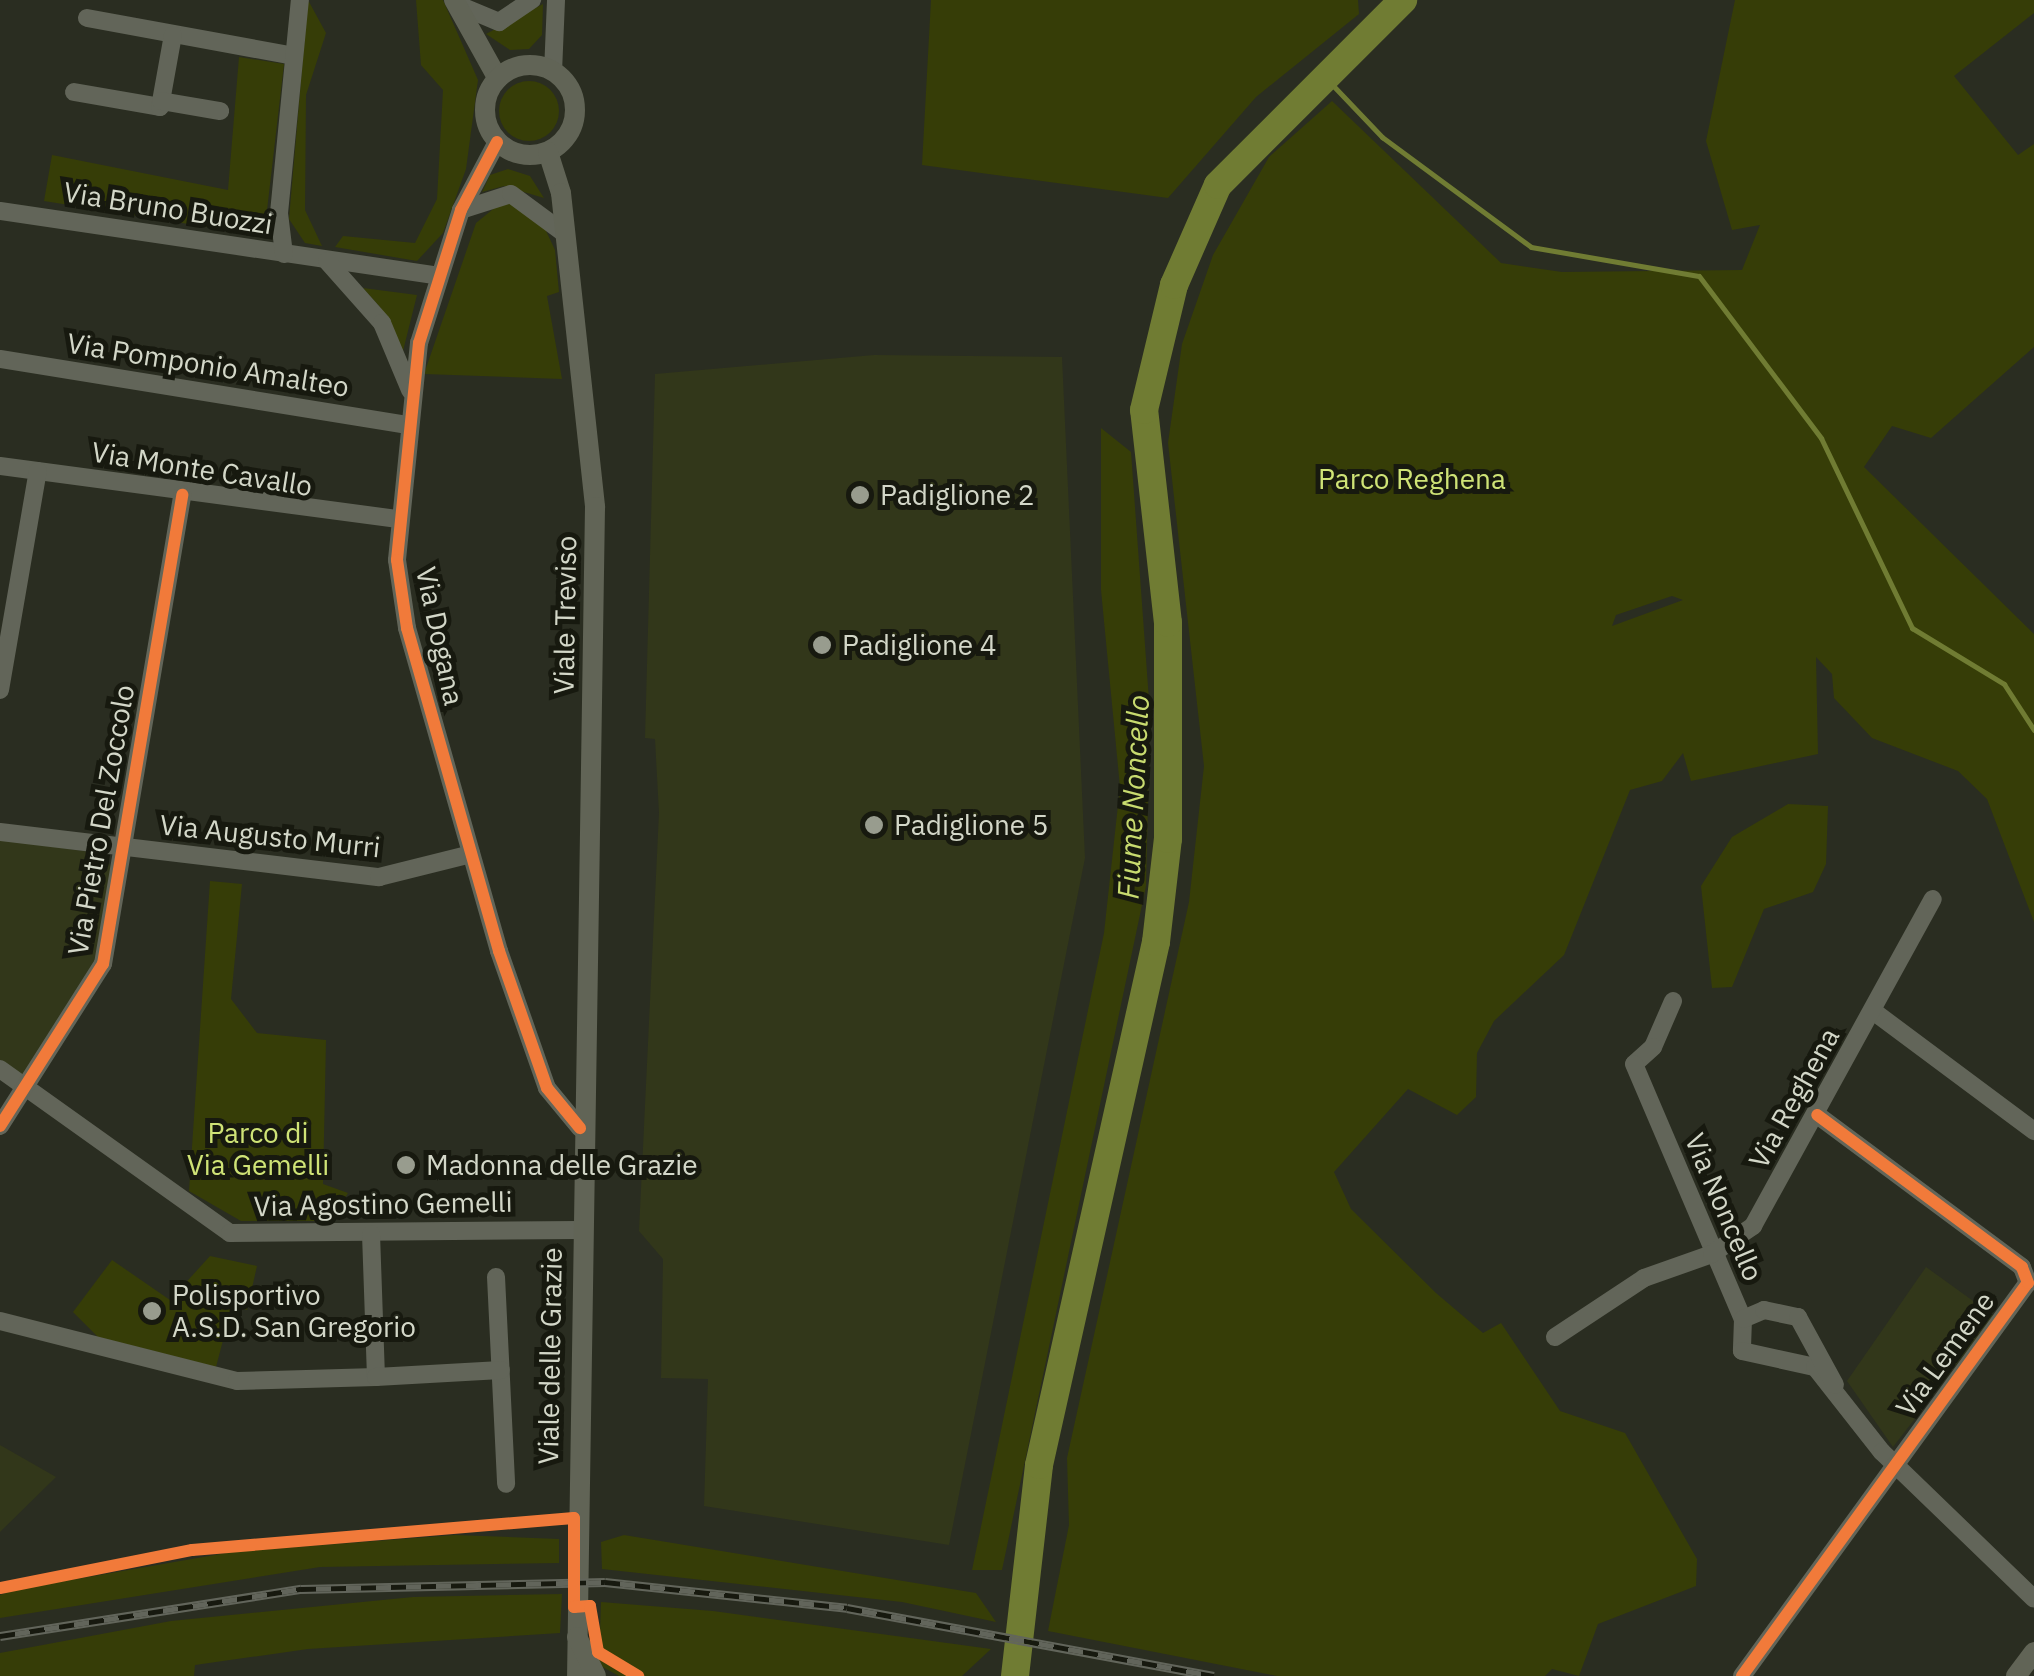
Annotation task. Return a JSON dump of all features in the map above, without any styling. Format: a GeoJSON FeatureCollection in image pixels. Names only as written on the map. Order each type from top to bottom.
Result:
{"type":"FeatureCollection","features":[{"type":"Feature","properties":{"kind":"main road"},"geometry":{"type":"LineString","coordinates":[[455,2],[498,79]]}},
{"type":"Feature","properties":{"kind":"main road"},"geometry":{"type":"LineString","coordinates":[[524,65],[554,72],[575,106],[569,133],[548,152],[521,155],[497,142],[485,117],[498,79],[524,65]]}},
{"type":"Feature","properties":{"kind":"main road","name":"Viale Treviso"},"geometry":{"type":"LineString","coordinates":[[548,152],[565,234],[595,507],[582,1083]]}},
{"type":"Feature","properties":{"kind":"main road","name":"Viale delle Grazie"},"geometry":{"type":"LineString","coordinates":[[577,1676],[574,1630],[582,1083]]}},
{"type":"Feature","properties":{"kind":"main road","name":"Viale delle Grazie"},"geometry":{"type":"LineString","coordinates":[[574,1630],[596,1676]]}},
{"type":"Feature","properties":{"kind":"main road"},"geometry":{"type":"LineString","coordinates":[[2016,1676],[2034,1652]]}},
{"type":"Feature","properties":{"kind":"street"},"geometry":{"type":"LineString","coordinates":[[284,254],[300,0]]}},
{"type":"Feature","properties":{"kind":"street"},"geometry":{"type":"LineString","coordinates":[[455,2],[499,22],[532,0]]}},
{"type":"Feature","properties":{"kind":"street"},"geometry":{"type":"LineString","coordinates":[[554,72],[556,0]]}},
{"type":"Feature","properties":{"kind":"street"},"geometry":{"type":"LineString","coordinates":[[87,18],[294,56]]}},
{"type":"Feature","properties":{"kind":"street"},"geometry":{"type":"LineString","coordinates":[[161,101],[173,34]]}},
{"type":"Feature","properties":{"kind":"street"},"geometry":{"type":"LineString","coordinates":[[74,92],[220,112]]}},
{"type":"Feature","properties":{"kind":"street","name":"Via Dogana"},"geometry":{"type":"LineString","coordinates":[[497,142],[461,210],[439,276],[410,390],[396,519],[407,628],[471,854],[546,1088],[580,1128]]}},
{"type":"Feature","properties":{"kind":"street"},"geometry":{"type":"LineString","coordinates":[[461,210],[511,194],[565,234]]}},
{"type":"Feature","properties":{"kind":"street","name":"Via Bruno Buozzi"},"geometry":{"type":"LineString","coordinates":[[0,210],[439,276]]}},
{"type":"Feature","properties":{"kind":"street"},"geometry":{"type":"LineString","coordinates":[[327,261],[382,324],[410,390]]}},
{"type":"Feature","properties":{"kind":"street","name":"Via Pomponio Amalteo"},"geometry":{"type":"LineString","coordinates":[[0,359],[407,424]]}},
{"type":"Feature","properties":{"kind":"street","name":"Via Monte Cavallo"},"geometry":{"type":"LineString","coordinates":[[0,466],[182,494],[396,519]]}},
{"type":"Feature","properties":{"kind":"street"},"geometry":{"type":"LineString","coordinates":[[0,690],[38,472]]}},
{"type":"Feature","properties":{"kind":"street","name":"Via Pietro Del Zoccolo"},"geometry":{"type":"LineString","coordinates":[[0,1126],[28,1090],[102,964],[182,494]]}},
{"type":"Feature","properties":{"kind":"street","name":"Via Augusto Murri"},"geometry":{"type":"LineString","coordinates":[[0,832],[379,877],[471,854]]}},
{"type":"Feature","properties":{"kind":"street","name":"Via Reghena"},"geometry":{"type":"LineString","coordinates":[[1554,1337],[1644,1278],[1712,1254],[1753,1226],[1933,898]]}},
{"type":"Feature","properties":{"kind":"street","name":"Via Noncello"},"geometry":{"type":"LineString","coordinates":[[1673,1001],[1634,1064],[1742,1319],[1742,1352],[1790,1357],[1836,1386],[1895,1465],[2034,1600]]}},
{"type":"Feature","properties":{"kind":"street"},"geometry":{"type":"LineString","coordinates":[[1874,1011],[2034,1130]]}},
{"type":"Feature","properties":{"kind":"street","name":"Via Agostino Gemelli"},"geometry":{"type":"LineString","coordinates":[[0,1069],[230,1233],[580,1230]]}},
{"type":"Feature","properties":{"kind":"street","name":"Via Lemene"},"geometry":{"type":"LineString","coordinates":[[1742,1676],[2028,1276],[1817,1115]]}},
{"type":"Feature","properties":{"kind":"street"},"geometry":{"type":"LineString","coordinates":[[371,1234],[376,1377]]}},
{"type":"Feature","properties":{"kind":"street"},"geometry":{"type":"LineString","coordinates":[[496,1277],[506,1484]]}},
{"type":"Feature","properties":{"kind":"street"},"geometry":{"type":"LineString","coordinates":[[1742,1319],[1764,1310],[1798,1317],[1836,1386]]}},
{"type":"Feature","properties":{"kind":"street"},"geometry":{"type":"LineString","coordinates":[[0,1322],[237,1381],[501,1370]]}},
{"type":"Feature","properties":{"kind":"shaded area"},"geometry":{"type":"Polygon","coordinates":[[[874,355],[1062,357],[1085,858],[949,1545],[704,1506],[708,1379],[661,1378],[663,1259],[639,1231],[659,813],[655,739],[645,738],[655,374],[874,355]]]}},
{"type":"Feature","properties":{"kind":"shaded area"},"geometry":{"type":"Polygon","coordinates":[[[0,839],[104,854],[111,867],[95,963],[26,1078],[0,1060],[0,839]]]}},
{"type":"Feature","properties":{"kind":"shaded area"},"geometry":{"type":"Polygon","coordinates":[[[1926,1267],[1994,1316],[1893,1447],[1847,1381],[1926,1267]]]}},
{"type":"Feature","properties":{"kind":"shaded area"},"geometry":{"type":"Polygon","coordinates":[[[0,1445],[56,1477],[0,1532],[0,1445]]]}},
{"type":"Feature","properties":{"kind":"green space"},"geometry":{"type":"Polygon","coordinates":[[[308,0],[326,33],[306,95],[305,210],[322,246],[305,243],[289,219],[308,0]]]}},
{"type":"Feature","properties":{"kind":"green space"},"geometry":{"type":"Polygon","coordinates":[[[416,0],[443,0],[478,80],[466,169],[443,233],[417,261],[335,247],[343,236],[415,243],[437,199],[443,90],[421,65],[416,0]]]}},
{"type":"Feature","properties":{"kind":"green space"},"geometry":{"type":"Polygon","coordinates":[[[931,0],[1358,0],[1359,14],[1256,97],[1168,198],[922,165],[931,0]]]}},
{"type":"Feature","properties":{"kind":"green space","name":"Parco Reghena"},"geometry":{"type":"Polygon","coordinates":[[[1735,0],[2034,0],[2034,13],[1954,76],[2018,155],[2034,144],[2034,347],[1931,438],[1892,426],[1864,467],[2034,634],[2034,922],[1987,799],[1958,771],[1872,738],[1834,698],[1832,674],[1816,657],[1818,754],[1691,781],[1683,753],[1662,781],[1630,790],[1564,955],[1494,1021],[1477,1053],[1476,1097],[1457,1115],[1408,1089],[1334,1172],[1351,1209],[1436,1293],[1483,1333],[1501,1323],[1560,1411],[1625,1433],[1697,1559],[1696,1586],[1598,1624],[1579,1676],[1552,1669],[1545,1676],[1277,1676],[1048,1631],[1069,1525],[1067,1458],[1189,902],[1204,766],[1168,443],[1182,344],[1213,255],[1269,157],[1332,101],[1501,263],[1562,272],[1742,270],[1760,225],[1732,230],[1706,141],[1735,0]],[[1672,596],[1616,615],[1612,626],[1683,600],[1672,596]]]}},
{"type":"Feature","properties":{"kind":"green space"},"geometry":{"type":"Polygon","coordinates":[[[543,4],[542,35],[529,49],[510,50],[486,34],[543,4]]]}},
{"type":"Feature","properties":{"kind":"green space"},"geometry":{"type":"Polygon","coordinates":[[[239,57],[284,64],[264,236],[44,201],[52,155],[228,190],[239,57]]]}},
{"type":"Feature","properties":{"kind":"green space"},"geometry":{"type":"Polygon","coordinates":[[[529,81],[550,90],[559,111],[550,132],[529,141],[508,132],[499,111],[508,90],[529,81]]]}},
{"type":"Feature","properties":{"kind":"green space"},"geometry":{"type":"Polygon","coordinates":[[[508,169],[530,176],[544,198],[504,186],[482,192],[490,175],[508,169]]]}},
{"type":"Feature","properties":{"kind":"green space"},"geometry":{"type":"Polygon","coordinates":[[[503,201],[539,216],[555,250],[559,292],[547,296],[562,379],[424,374],[476,223],[503,201]]]}},
{"type":"Feature","properties":{"kind":"green space"},"geometry":{"type":"Polygon","coordinates":[[[363,288],[417,295],[402,355],[380,307],[363,288]]]}},
{"type":"Feature","properties":{"kind":"green space"},"geometry":{"type":"Polygon","coordinates":[[[1101,428],[1131,452],[1150,714],[1146,886],[1002,1570],[972,1570],[1104,933],[1120,787],[1101,590],[1101,428]]]}},
{"type":"Feature","properties":{"kind":"green space"},"geometry":{"type":"Polygon","coordinates":[[[1788,804],[1828,806],[1826,864],[1813,892],[1764,909],[1732,987],[1712,988],[1701,886],[1732,837],[1788,804]]]}},
{"type":"Feature","properties":{"kind":"green space","name":"Parco di Via Gemelli"},"geometry":{"type":"Polygon","coordinates":[[[210,881],[242,884],[231,999],[257,1033],[326,1040],[323,1184],[348,1193],[331,1221],[241,1221],[189,1191],[210,881]]]}},
{"type":"Feature","properties":{"kind":"green space","name":"Polisportivo A.S.D. San Gregorio"},"geometry":{"type":"Polygon","coordinates":[[[210,1256],[257,1266],[247,1310],[232,1306],[216,1367],[98,1337],[73,1312],[112,1260],[170,1300],[210,1256]]]}},
{"type":"Feature","properties":{"kind":"green space"},"geometry":{"type":"Polygon","coordinates":[[[455,1535],[559,1539],[559,1563],[320,1567],[0,1618],[0,1595],[19,1589],[232,1552],[455,1535]]]}},
{"type":"Feature","properties":{"kind":"green space"},"geometry":{"type":"Polygon","coordinates":[[[624,1535],[976,1593],[996,1622],[902,1602],[602,1569],[601,1542],[624,1535]]]}},
{"type":"Feature","properties":{"kind":"green space"},"geometry":{"type":"Polygon","coordinates":[[[562,1594],[560,1633],[308,1649],[195,1665],[194,1676],[0,1676],[0,1653],[171,1621],[413,1597],[562,1594]]]}},
{"type":"Feature","properties":{"kind":"green space"},"geometry":{"type":"Polygon","coordinates":[[[601,1602],[713,1611],[991,1649],[962,1676],[619,1676],[599,1665],[601,1602]]]}},
{"type":"Feature","properties":{"kind":"waterway","name":"Fiume Noncello"},"geometry":{"type":"LineString","coordinates":[[1015,1676],[1039,1465],[1156,942],[1168,839],[1168,623],[1144,410],[1174,285],[1218,185],[1403,0]]}},
{"type":"Feature","properties":{"kind":"waterway"},"geometry":{"type":"LineString","coordinates":[[1323,75],[1382,137],[1531,247],[1699,276],[1821,438],[1912,628],[2004,684],[2034,730]]}},
{"type":"Feature","properties":{"kind":"railway"},"geometry":{"type":"LineString","coordinates":[[0,1636],[301,1589],[605,1582],[847,1608],[1214,1676]]}},
{"type":"Feature","properties":{"kind":"cycle path"},"geometry":{"type":"LineString","coordinates":[[497,142],[461,210],[419,343],[397,560],[407,628],[499,951],[547,1088],[580,1128]]}},
{"type":"Feature","properties":{"kind":"cycle path"},"geometry":{"type":"LineString","coordinates":[[0,1126],[103,964],[182,495]]}},
{"type":"Feature","properties":{"kind":"cycle path"},"geometry":{"type":"LineString","coordinates":[[1742,1676],[2028,1283],[2022,1267],[1817,1115]]}},
{"type":"Feature","properties":{"kind":"cycle path"},"geometry":{"type":"LineString","coordinates":[[0,1588],[192,1550],[574,1518],[574,1607],[590,1606],[598,1652],[638,1676]]}},
{"type":"Feature","properties":{"kind":"place","name":"Padiglione 2"},"geometry":{"type":"Point","coordinates":[860,495]}},
{"type":"Feature","properties":{"kind":"place","name":"Padiglione 4"},"geometry":{"type":"Point","coordinates":[822,645]}},
{"type":"Feature","properties":{"kind":"place","name":"Padiglione 5"},"geometry":{"type":"Point","coordinates":[874,825]}},
{"type":"Feature","properties":{"kind":"place","name":"Madonna delle Grazie"},"geometry":{"type":"Point","coordinates":[406,1165]}},
{"type":"Feature","properties":{"kind":"place","name":"Polisportivo A.S.D. San Gregorio"},"geometry":{"type":"Point","coordinates":[152,1311]}}]}
